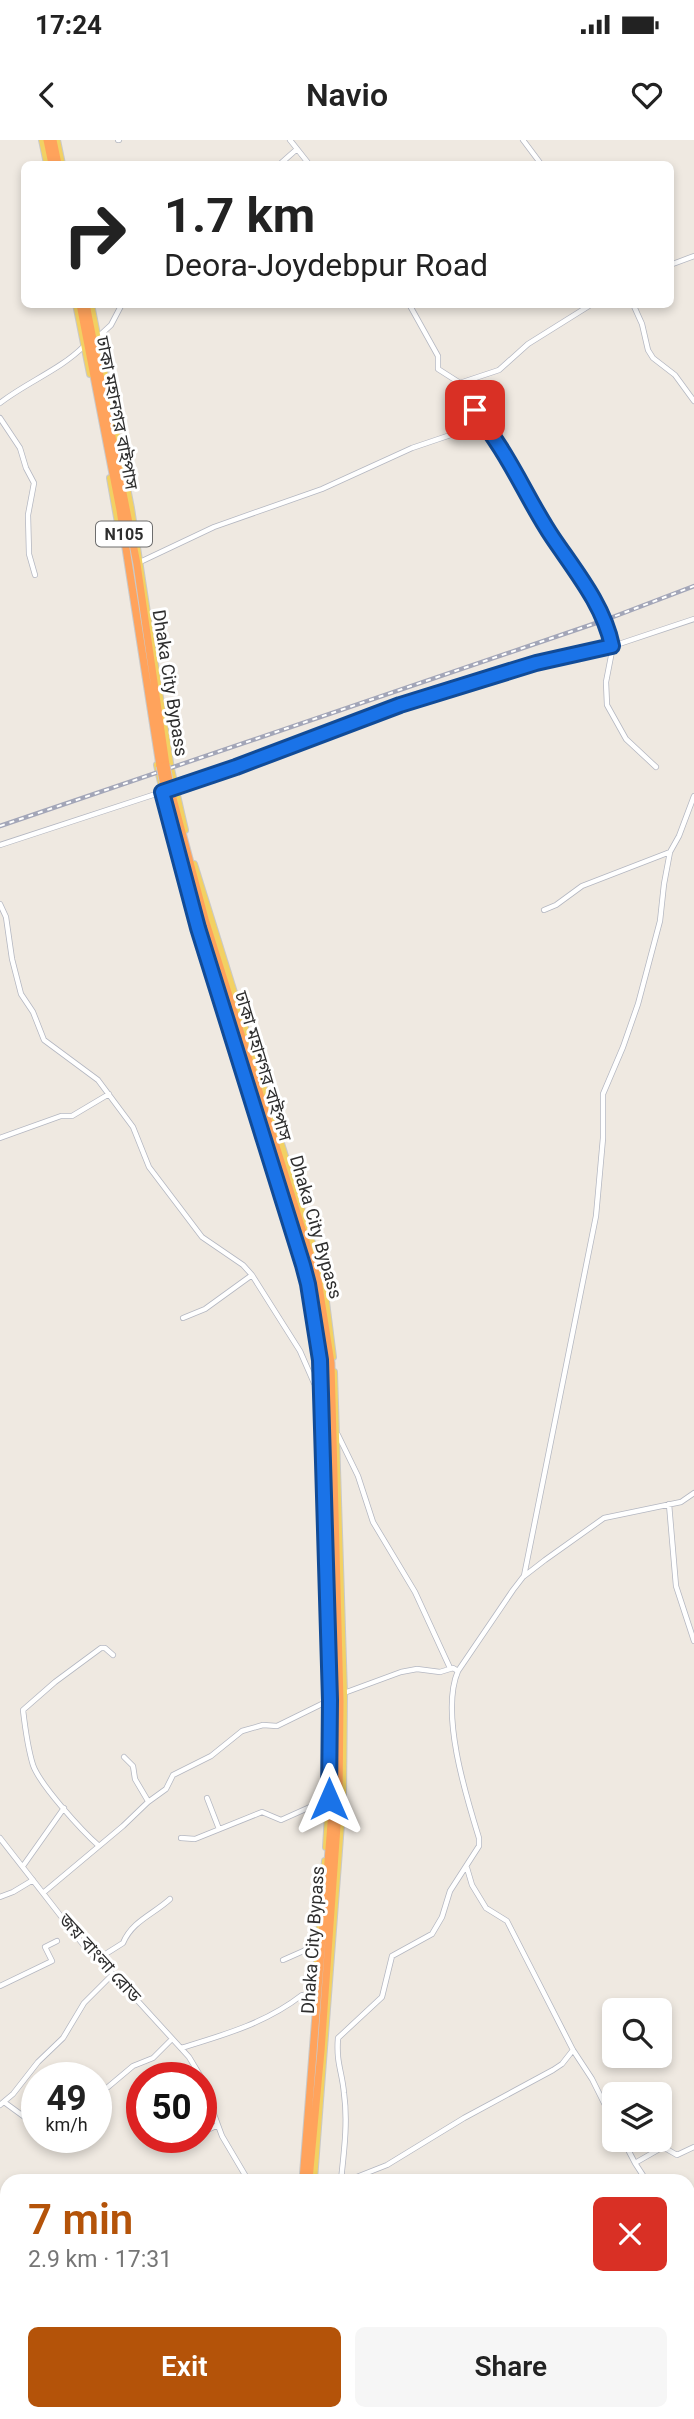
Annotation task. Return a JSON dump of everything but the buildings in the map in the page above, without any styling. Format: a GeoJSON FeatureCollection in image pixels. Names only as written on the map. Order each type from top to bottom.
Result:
{"type":"FeatureCollection","features":[{"type":"Feature","properties":{"kind":"highway"},"geometry":{"type":"LineString","coordinates":[[45,140],[49,161]]}},
{"type":"Feature","properties":{"kind":"highway"},"geometry":{"type":"LineString","coordinates":[[55,140],[59,161]]}},
{"type":"Feature","properties":{"kind":"highway","name":"ঢাকা মহানগর বাইপাস"},"geometry":{"type":"LineString","coordinates":[[79,308],[120,510],[179,847],[313,1283],[324,1361],[334,1723],[333,1798],[302,2174]]}},
{"type":"Feature","properties":{"kind":"highway","name":"Dhaka City Bypass"},"geometry":{"type":"LineString","coordinates":[[89,308],[137,564],[163,765]]}},
{"type":"Feature","properties":{"kind":"highway","name":"Dhaka City Bypass"},"geometry":{"type":"LineString","coordinates":[[168,791],[205,919],[318,1280],[331,1363],[340,1701],[339,1798],[312,2174]]}},
{"type":"Feature","properties":{"kind":"main road"},"geometry":{"type":"LineString","coordinates":[[79,308],[168,791],[198,928],[292,1225],[308,1284],[320,1360],[330,1700],[329,1799],[301,2174]]}},
{"type":"Feature","properties":{"kind":"main road"},"geometry":{"type":"LineString","coordinates":[[89,308],[98,337],[140,562],[168,791],[323,1278],[334,1362],[344,1693],[342,1822],[313,2174]]}},
{"type":"Feature","properties":{"kind":"street"},"geometry":{"type":"LineString","coordinates":[[292,140],[307,161]]}},
{"type":"Feature","properties":{"kind":"street"},"geometry":{"type":"LineString","coordinates":[[523,140],[539,161]]}},
{"type":"Feature","properties":{"kind":"street"},"geometry":{"type":"LineString","coordinates":[[284,161],[297,149]]}},
{"type":"Feature","properties":{"kind":"street"},"geometry":{"type":"LineString","coordinates":[[674,264],[694,256]]}},
{"type":"Feature","properties":{"kind":"street"},"geometry":{"type":"LineString","coordinates":[[98,337],[111,325],[120,308]]}},
{"type":"Feature","properties":{"kind":"street"},"geometry":{"type":"LineString","coordinates":[[411,308],[438,356],[438,369],[460,383],[483,424],[496,440],[535,511],[582,579],[605,620],[612,646],[606,682],[607,705],[626,739],[656,767]]}},
{"type":"Feature","properties":{"kind":"street"},"geometry":{"type":"LineString","coordinates":[[460,383],[499,370],[528,344],[586,308]]}},
{"type":"Feature","properties":{"kind":"street"},"geometry":{"type":"LineString","coordinates":[[635,308],[653,358],[675,375],[694,401]]}},
{"type":"Feature","properties":{"kind":"street"},"geometry":{"type":"LineString","coordinates":[[0,403],[29,382],[59,366],[84,346]]}},
{"type":"Feature","properties":{"kind":"street"},"geometry":{"type":"LineString","coordinates":[[0,418],[20,449],[34,483],[28,515],[29,554],[35,575]]}},
{"type":"Feature","properties":{"kind":"street"},"geometry":{"type":"LineString","coordinates":[[140,562],[214,527],[321,489],[412,448],[483,424]]}},
{"type":"Feature","properties":{"kind":"street"},"geometry":{"type":"LineString","coordinates":[[0,845],[168,791],[400,705],[536,663],[612,646],[694,619]]}},
{"type":"Feature","properties":{"kind":"street"},"geometry":{"type":"LineString","coordinates":[[523,1577],[596,1216],[603,1138],[603,1094],[638,1004],[660,921],[670,852],[694,796]]}},
{"type":"Feature","properties":{"kind":"street"},"geometry":{"type":"LineString","coordinates":[[544,910],[556,905],[582,886],[670,852]]}},
{"type":"Feature","properties":{"kind":"street"},"geometry":{"type":"LineString","coordinates":[[0,904],[6,917],[21,995],[33,1012],[44,1040],[83,1067],[109,1094],[133,1127],[149,1167],[202,1237],[243,1265],[252,1275],[300,1351],[314,1384],[321,1392]]}},
{"type":"Feature","properties":{"kind":"street"},"geometry":{"type":"LineString","coordinates":[[0,1138],[61,1116],[72,1116],[109,1094]]}},
{"type":"Feature","properties":{"kind":"street"},"geometry":{"type":"LineString","coordinates":[[183,1318],[205,1309],[252,1275]]}},
{"type":"Feature","properties":{"kind":"street"},"geometry":{"type":"LineString","coordinates":[[337,1434],[358,1476],[373,1522],[415,1592],[450,1668]]}},
{"type":"Feature","properties":{"kind":"street"},"geometry":{"type":"LineString","coordinates":[[341,2174],[345,2094],[337,2057],[338,2038],[382,1997],[392,1956],[432,1934],[442,1917],[450,1891],[480,1843],[465,1793],[451,1716],[453,1682],[458,1671],[523,1577],[604,1518],[681,1502],[694,1493]]}},
{"type":"Feature","properties":{"kind":"street"},"geometry":{"type":"LineString","coordinates":[[669,1504],[676,1586],[694,1641]]}},
{"type":"Feature","properties":{"kind":"street"},"geometry":{"type":"LineString","coordinates":[[99,1846],[84,1833],[40,1778],[33,1764],[23,1710],[101,1648],[113,1655]]}},
{"type":"Feature","properties":{"kind":"street"},"geometry":{"type":"LineString","coordinates":[[344,1693],[401,1672],[417,1669],[440,1672],[450,1668],[458,1671]]}},
{"type":"Feature","properties":{"kind":"street"},"geometry":{"type":"LineString","coordinates":[[43,1893],[166,1789],[173,1775],[211,1756],[242,1731],[263,1725],[277,1726],[330,1700]]}},
{"type":"Feature","properties":{"kind":"street"},"geometry":{"type":"LineString","coordinates":[[124,1757],[133,1766],[135,1779],[148,1802]]}},
{"type":"Feature","properties":{"kind":"street"},"geometry":{"type":"LineString","coordinates":[[206,1798],[219,1829]]}},
{"type":"Feature","properties":{"kind":"street"},"geometry":{"type":"LineString","coordinates":[[181,1838],[195,1839],[262,1812],[281,1820],[329,1799]]}},
{"type":"Feature","properties":{"kind":"street"},"geometry":{"type":"LineString","coordinates":[[23,1866],[64,1808]]}},
{"type":"Feature","properties":{"kind":"street","name":"জয় বাংলা রোড"},"geometry":{"type":"LineString","coordinates":[[0,1838],[96,1960],[113,1974],[192,2062]]}},
{"type":"Feature","properties":{"kind":"street"},"geometry":{"type":"LineString","coordinates":[[467,1867],[479,1900],[486,1908],[507,1921],[602,2102]]}},
{"type":"Feature","properties":{"kind":"street"},"geometry":{"type":"LineString","coordinates":[[0,1897],[33,1880]]}},
{"type":"Feature","properties":{"kind":"street"},"geometry":{"type":"LineString","coordinates":[[96,1960],[123,1943],[125,1935],[132,1928],[170,1899]]}},
{"type":"Feature","properties":{"kind":"street"},"geometry":{"type":"LineString","coordinates":[[0,1986],[52,1961],[45,1948],[57,1941]]}},
{"type":"Feature","properties":{"kind":"street"},"geometry":{"type":"LineString","coordinates":[[282,1960],[317,1945]]}},
{"type":"Feature","properties":{"kind":"street"},"geometry":{"type":"LineString","coordinates":[[21,2116],[2,2104],[36,2064],[63,2038],[85,2003],[113,1974]]}},
{"type":"Feature","properties":{"kind":"street"},"geometry":{"type":"LineString","coordinates":[[180,2048],[228,2034],[271,2016],[302,1995],[313,2004]]}},
{"type":"Feature","properties":{"kind":"street"},"geometry":{"type":"LineString","coordinates":[[112,2084],[133,2066],[153,2058],[172,2039]]}},
{"type":"Feature","properties":{"kind":"street"},"geometry":{"type":"LineString","coordinates":[[364,2174],[387,2165],[464,2118],[553,2070],[562,2064],[573,2050]]}},
{"type":"Feature","properties":{"kind":"street","name":"জয় বাংলা রোড"},"geometry":{"type":"LineString","coordinates":[[218,2125],[244,2174]]}},
{"type":"Feature","properties":{"kind":"street"},"geometry":{"type":"LineString","coordinates":[[635,2163],[663,2147],[677,2155],[694,2147]]}},
{"type":"Feature","properties":{"kind":"street"},"geometry":{"type":"LineString","coordinates":[[629,2152],[642,2174]]}},
{"type":"Feature","properties":{"kind":"railway"},"geometry":{"type":"LineString","coordinates":[[0,826],[605,620],[694,586]]}},
{"type":"Feature","properties":{"kind":"route"},"geometry":{"type":"LineString","coordinates":[[329,1799],[330,1700],[320,1360],[316,1328],[308,1284],[292,1225],[198,928],[162,792],[400,705],[536,663],[612,646],[605,620],[582,579],[535,511],[496,440],[475,410]]}}]}
